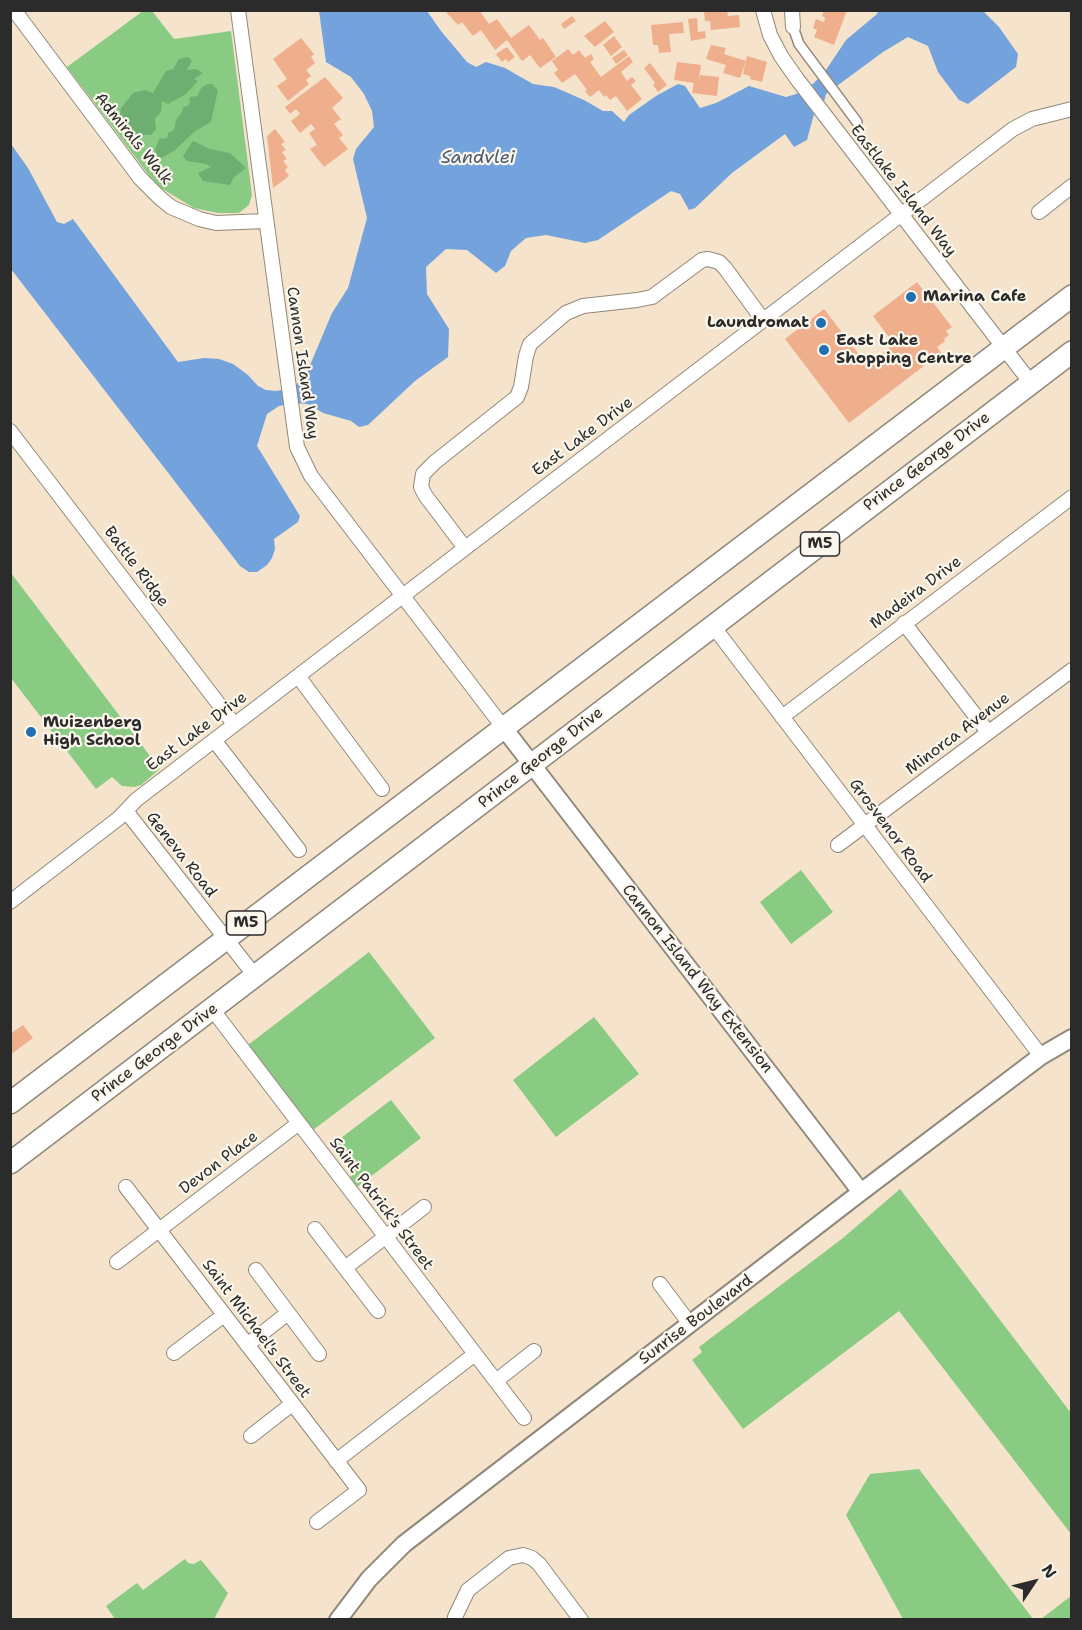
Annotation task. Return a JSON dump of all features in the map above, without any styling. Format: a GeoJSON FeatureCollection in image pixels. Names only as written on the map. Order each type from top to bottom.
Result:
{"type":"FeatureCollection","features":[{"type":"Feature","properties":{"kind":"main road","name":"M5"},"geometry":{"type":"LineString","coordinates":[[10,1103],[1071,296]]}},
{"type":"Feature","properties":{"kind":"main road","name":"Prince George Drive"},"geometry":{"type":"LineString","coordinates":[[10,1163],[1071,352]]}},
{"type":"Feature","properties":{"kind":"street","name":"Admirals Walk"},"geometry":{"type":"LineString","coordinates":[[14,10],[140,178],[160,198],[171,207],[216,223],[266,221]]}},
{"type":"Feature","properties":{"kind":"street","name":"Cannon Island Way"},"geometry":{"type":"LineString","coordinates":[[238,10],[297,447],[311,476],[503,727]]}},
{"type":"Feature","properties":{"kind":"street","name":"Eastlake Island Way"},"geometry":{"type":"LineString","coordinates":[[763,10],[770,34],[781,56],[797,79],[1031,383]]}},
{"type":"Feature","properties":{"kind":"street"},"geometry":{"type":"LineString","coordinates":[[792,10],[793,27],[799,44],[857,122]]}},
{"type":"Feature","properties":{"kind":"street","name":"East Lake Drive"},"geometry":{"type":"LineString","coordinates":[[10,902],[234,724],[1023,123],[1071,109]]}},
{"type":"Feature","properties":{"kind":"street"},"geometry":{"type":"LineString","coordinates":[[1039,212],[1071,186]]}},
{"type":"Feature","properties":{"kind":"street"},"geometry":{"type":"LineString","coordinates":[[465,548],[424,495],[421,486],[423,474],[517,397],[530,344],[566,313],[583,306],[652,297],[702,260],[708,259],[719,262],[725,268],[763,320]]}},
{"type":"Feature","properties":{"kind":"street","name":"Battle Ridge"},"geometry":{"type":"LineString","coordinates":[[10,431],[234,724]]}},
{"type":"Feature","properties":{"kind":"street","name":"Madeira Drive"},"geometry":{"type":"LineString","coordinates":[[782,717],[1071,497]]}},
{"type":"Feature","properties":{"kind":"street"},"geometry":{"type":"LineString","coordinates":[[904,623],[988,732]]}},
{"type":"Feature","properties":{"kind":"street","name":"Grosvenor Road"},"geometry":{"type":"LineString","coordinates":[[713,626],[1041,1056]]}},
{"type":"Feature","properties":{"kind":"street","name":"Minorca Avenue"},"geometry":{"type":"LineString","coordinates":[[838,844],[1071,670]]}},
{"type":"Feature","properties":{"kind":"street"},"geometry":{"type":"LineString","coordinates":[[298,676],[382,789]]}},
{"type":"Feature","properties":{"kind":"street","name":"Cannon Island Way Extension"},"geometry":{"type":"LineString","coordinates":[[503,727],[861,1192]]}},
{"type":"Feature","properties":{"kind":"street"},"geometry":{"type":"LineString","coordinates":[[214,740],[299,850]]}},
{"type":"Feature","properties":{"kind":"street","name":"Geneva Road"},"geometry":{"type":"LineString","coordinates":[[126,811],[255,976]]}},
{"type":"Feature","properties":{"kind":"street","name":"Saint Patrick's Street"},"geometry":{"type":"LineString","coordinates":[[212,1010],[524,1418]]}},
{"type":"Feature","properties":{"kind":"street","name":"Sunrise Boulevard"},"geometry":{"type":"LineString","coordinates":[[338,1620],[369,1579],[404,1544],[861,1192],[1041,1056],[1071,1038]]}},
{"type":"Feature","properties":{"kind":"street","name":"Devon Place"},"geometry":{"type":"LineString","coordinates":[[117,1262],[299,1123]]}},
{"type":"Feature","properties":{"kind":"street","name":"Saint Michael's Street"},"geometry":{"type":"LineString","coordinates":[[126,1187],[359,1490],[317,1522]]}},
{"type":"Feature","properties":{"kind":"street"},"geometry":{"type":"LineString","coordinates":[[345,1268],[423,1207]]}},
{"type":"Feature","properties":{"kind":"street"},"geometry":{"type":"LineString","coordinates":[[315,1229],[378,1311]]}},
{"type":"Feature","properties":{"kind":"street"},"geometry":{"type":"LineString","coordinates":[[256,1270],[319,1354]]}},
{"type":"Feature","properties":{"kind":"street"},"geometry":{"type":"LineString","coordinates":[[660,1284],[690,1324]]}},
{"type":"Feature","properties":{"kind":"street"},"geometry":{"type":"LineString","coordinates":[[247,1345],[288,1313]]}},
{"type":"Feature","properties":{"kind":"street"},"geometry":{"type":"LineString","coordinates":[[174,1353],[224,1315]]}},
{"type":"Feature","properties":{"kind":"street"},"geometry":{"type":"LineString","coordinates":[[496,1381],[534,1351]]}},
{"type":"Feature","properties":{"kind":"street"},"geometry":{"type":"LineString","coordinates":[[336,1461],[475,1354]]}},
{"type":"Feature","properties":{"kind":"street"},"geometry":{"type":"LineString","coordinates":[[251,1436],[292,1404]]}},
{"type":"Feature","properties":{"kind":"street"},"geometry":{"type":"LineString","coordinates":[[455,1617],[468,1590],[509,1558],[523,1555],[539,1564],[581,1620]]}},
{"type":"Feature","properties":{"kind":"green space"},"geometry":{"type":"Polygon","coordinates":[[[143,11],[152,11],[174,39],[231,31],[252,195],[249,205],[239,213],[218,213],[194,208],[161,188],[67,67],[143,11]]]}},
{"type":"Feature","properties":{"kind":"green space"},"geometry":{"type":"Polygon","coordinates":[[[188,57],[192,61],[187,70],[196,69],[203,73],[194,79],[198,81],[186,94],[168,104],[162,101],[161,112],[155,118],[156,129],[151,135],[133,135],[121,131],[119,122],[121,108],[133,93],[145,90],[153,93],[166,71],[173,69],[179,59],[188,57]]]}},
{"type":"Feature","properties":{"kind":"green space"},"geometry":{"type":"Polygon","coordinates":[[[212,84],[218,90],[211,122],[195,131],[174,151],[159,159],[155,150],[159,139],[167,138],[168,133],[174,130],[183,107],[189,105],[190,97],[197,96],[202,87],[212,84]]]}},
{"type":"Feature","properties":{"kind":"green space"},"geometry":{"type":"Polygon","coordinates":[[[193,141],[210,149],[230,153],[246,168],[234,177],[230,185],[203,181],[198,173],[211,167],[187,161],[183,156],[193,141]]]}},
{"type":"Feature","properties":{"kind":"green space"},"geometry":{"type":"Polygon","coordinates":[[[11,573],[160,769],[141,785],[122,786],[112,777],[96,789],[11,678],[11,573]]]}},
{"type":"Feature","properties":{"kind":"green space"},"geometry":{"type":"Polygon","coordinates":[[[801,870],[833,912],[791,944],[760,902],[801,870]]]}},
{"type":"Feature","properties":{"kind":"green space"},"geometry":{"type":"Polygon","coordinates":[[[369,952],[435,1038],[313,1130],[248,1045],[369,952]]]}},
{"type":"Feature","properties":{"kind":"green space"},"geometry":{"type":"Polygon","coordinates":[[[594,1017],[639,1074],[556,1137],[513,1080],[594,1017]]]}},
{"type":"Feature","properties":{"kind":"green space"},"geometry":{"type":"Polygon","coordinates":[[[391,1100],[421,1138],[357,1187],[350,1177],[355,1173],[333,1144],[391,1100]]]}},
{"type":"Feature","properties":{"kind":"green space"},"geometry":{"type":"Polygon","coordinates":[[[900,1189],[1071,1413],[1071,1534],[899,1311],[743,1429],[692,1360],[702,1352],[699,1347],[843,1238],[900,1189]]]}},
{"type":"Feature","properties":{"kind":"green space"},"geometry":{"type":"Polygon","coordinates":[[[919,1469],[1033,1619],[903,1619],[846,1515],[870,1474],[919,1469]]]}},
{"type":"Feature","properties":{"kind":"green space"},"geometry":{"type":"Polygon","coordinates":[[[185,1559],[188,1563],[194,1564],[201,1560],[228,1593],[214,1619],[115,1619],[106,1606],[137,1583],[143,1590],[185,1559]]]}},
{"type":"Feature","properties":{"kind":"green space"},"geometry":{"type":"Polygon","coordinates":[[[1071,1596],[1071,1619],[1041,1619],[1071,1596]]]}},
{"type":"Feature","properties":{"kind":"water","name":"Sandvlei"},"geometry":{"type":"Polygon","coordinates":[[[319,11],[427,11],[467,62],[476,67],[486,62],[505,68],[533,84],[554,87],[603,111],[612,111],[624,122],[629,115],[656,96],[678,84],[685,86],[700,108],[716,103],[749,86],[786,97],[799,93],[814,83],[826,70],[846,40],[878,11],[983,11],[999,27],[1018,54],[1016,67],[968,104],[959,100],[938,72],[928,46],[908,37],[883,52],[826,94],[824,102],[814,114],[807,140],[794,147],[785,134],[732,173],[695,208],[689,210],[680,194],[671,191],[598,240],[585,243],[546,235],[526,238],[511,251],[505,266],[496,273],[467,250],[446,249],[426,267],[427,294],[449,329],[448,357],[415,381],[368,425],[359,427],[351,421],[323,413],[308,404],[295,403],[279,406],[267,414],[257,446],[300,516],[298,522],[274,539],[275,549],[267,565],[257,572],[249,572],[240,566],[11,269],[11,144],[28,168],[57,222],[64,224],[73,219],[178,362],[204,358],[219,359],[233,364],[258,386],[266,390],[292,388],[305,377],[332,313],[348,288],[367,218],[353,159],[356,149],[374,127],[372,111],[364,94],[351,77],[326,62],[319,11]]]}},
{"type":"Feature","properties":{"kind":"building"},"geometry":{"type":"Polygon","coordinates":[[[444,10],[479,10],[489,24],[497,19],[511,38],[529,25],[540,40],[543,38],[556,57],[540,68],[530,55],[522,61],[507,40],[495,50],[481,30],[473,36],[462,22],[458,25],[444,10]]]}},
{"type":"Feature","properties":{"kind":"building"},"geometry":{"type":"Polygon","coordinates":[[[727,10],[728,16],[739,15],[740,27],[711,30],[710,21],[705,21],[704,11],[727,10]]]}},
{"type":"Feature","properties":{"kind":"building"},"geometry":{"type":"Polygon","coordinates":[[[824,10],[847,10],[834,45],[814,37],[817,30],[813,28],[816,19],[824,22],[825,18],[822,16],[824,10]]]}},
{"type":"Feature","properties":{"kind":"building"},"geometry":{"type":"Polygon","coordinates":[[[572,16],[576,21],[564,29],[561,24],[572,16]]]}},
{"type":"Feature","properties":{"kind":"building"},"geometry":{"type":"Polygon","coordinates":[[[697,18],[698,32],[705,31],[706,38],[691,41],[688,19],[697,18]]]}},
{"type":"Feature","properties":{"kind":"building"},"geometry":{"type":"Polygon","coordinates":[[[605,21],[614,32],[595,47],[584,36],[605,21]]]}},
{"type":"Feature","properties":{"kind":"building"},"geometry":{"type":"Polygon","coordinates":[[[683,22],[684,33],[669,34],[671,52],[659,53],[658,45],[653,45],[651,25],[683,22]]]}},
{"type":"Feature","properties":{"kind":"building"},"geometry":{"type":"Polygon","coordinates":[[[614,36],[622,47],[611,56],[603,45],[614,36]]]}},
{"type":"Feature","properties":{"kind":"building"},"geometry":{"type":"Polygon","coordinates":[[[301,38],[314,54],[311,57],[315,63],[306,70],[311,76],[306,80],[309,84],[288,101],[277,86],[287,79],[273,59],[301,38]]]}},
{"type":"Feature","properties":{"kind":"building"},"geometry":{"type":"Polygon","coordinates":[[[711,45],[726,48],[724,54],[746,61],[740,78],[723,73],[726,65],[706,59],[711,45]]]}},
{"type":"Feature","properties":{"kind":"building"},"geometry":{"type":"Polygon","coordinates":[[[507,47],[515,57],[508,62],[506,59],[502,62],[496,54],[507,47]]]}},
{"type":"Feature","properties":{"kind":"building"},"geometry":{"type":"Polygon","coordinates":[[[568,49],[573,55],[579,50],[585,58],[591,54],[594,59],[590,62],[601,77],[629,56],[633,62],[621,72],[627,81],[632,77],[636,81],[631,85],[642,99],[627,111],[616,96],[610,100],[606,95],[604,97],[599,90],[590,97],[575,74],[562,83],[554,73],[558,70],[552,61],[568,49]]]}},
{"type":"Feature","properties":{"kind":"building"},"geometry":{"type":"Polygon","coordinates":[[[624,50],[628,55],[616,64],[612,58],[624,50]]]}},
{"type":"Feature","properties":{"kind":"building"},"geometry":{"type":"Polygon","coordinates":[[[747,56],[767,62],[762,82],[750,79],[750,76],[743,74],[747,56]]]}},
{"type":"Feature","properties":{"kind":"building"},"geometry":{"type":"Polygon","coordinates":[[[677,62],[701,65],[698,84],[700,75],[719,77],[717,96],[692,93],[694,83],[674,80],[677,62]]]}},
{"type":"Feature","properties":{"kind":"building"},"geometry":{"type":"Polygon","coordinates":[[[650,63],[667,85],[658,92],[653,85],[655,83],[644,68],[650,63]]]}},
{"type":"Feature","properties":{"kind":"building"},"geometry":{"type":"Polygon","coordinates":[[[325,77],[343,98],[332,108],[341,119],[334,124],[343,135],[339,138],[348,149],[324,167],[310,149],[317,145],[309,133],[315,129],[311,124],[300,133],[291,121],[300,114],[296,109],[290,114],[285,107],[325,77]]]}},
{"type":"Feature","properties":{"kind":"building"},"geometry":{"type":"Polygon","coordinates":[[[275,129],[285,142],[281,144],[286,150],[282,152],[287,159],[283,161],[288,167],[285,170],[289,176],[273,188],[267,136],[275,129]]]}},
{"type":"Feature","properties":{"kind":"building","name":"East Lake Shopping Centre"},"geometry":{"type":"Polygon","coordinates":[[[917,282],[952,327],[946,331],[949,335],[944,339],[945,341],[937,347],[941,353],[849,423],[785,339],[824,309],[867,365],[894,344],[873,316],[917,282]]]}},
{"type":"Feature","properties":{"kind":"building"},"geometry":{"type":"Polygon","coordinates":[[[23,1025],[33,1038],[10,1055],[10,1034],[23,1025]]]}},
{"type":"Feature","properties":{"kind":"place","name":"Marina Cafe"},"geometry":{"type":"Point","coordinates":[911,297]}},
{"type":"Feature","properties":{"kind":"place","name":"Laundromat"},"geometry":{"type":"Point","coordinates":[821,323]}},
{"type":"Feature","properties":{"kind":"place","name":"East Lake Shopping Centre"},"geometry":{"type":"Point","coordinates":[824,350]}},
{"type":"Feature","properties":{"kind":"place","name":"Muizenberg High School"},"geometry":{"type":"Point","coordinates":[31,732]}}]}
